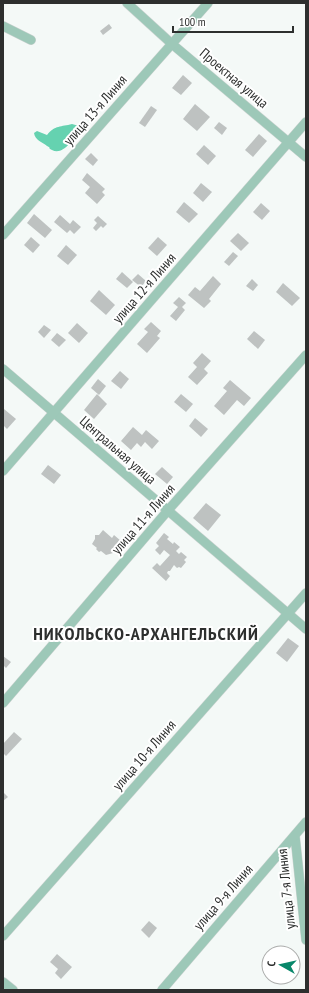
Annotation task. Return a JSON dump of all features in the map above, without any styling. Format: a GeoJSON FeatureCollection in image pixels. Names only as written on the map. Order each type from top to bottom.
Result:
{"type":"FeatureCollection","features":[{"type":"Feature","properties":{"kind":"street","name":"Проектная улица"},"geometry":{"type":"LineString","coordinates":[[127,3],[172,44],[306,157]]}},
{"type":"Feature","properties":{"kind":"street","name":"улица 13-я Линия"},"geometry":{"type":"LineString","coordinates":[[3,235],[208,3]]}},
{"type":"Feature","properties":{"kind":"street"},"geometry":{"type":"LineString","coordinates":[[3,26],[31,40]]}},
{"type":"Feature","properties":{"kind":"street","name":"улица 12-я Линия"},"geometry":{"type":"LineString","coordinates":[[3,471],[306,122]]}},
{"type":"Feature","properties":{"kind":"street","name":"улица 11-я Линия"},"geometry":{"type":"LineString","coordinates":[[3,703],[168,511],[306,355]]}},
{"type":"Feature","properties":{"kind":"street","name":"Центральная улица"},"geometry":{"type":"LineString","coordinates":[[3,369],[306,629]]}},
{"type":"Feature","properties":{"kind":"street","name":"улица 10-я Линия"},"geometry":{"type":"LineString","coordinates":[[3,936],[306,593]]}},
{"type":"Feature","properties":{"kind":"street","name":"улица 9-я Линия"},"geometry":{"type":"LineString","coordinates":[[162,990],[306,822]]}},
{"type":"Feature","properties":{"kind":"street","name":"улица 7-я Линия"},"geometry":{"type":"LineString","coordinates":[[295,836],[306,940]]}},
{"type":"Feature","properties":{"kind":"street"},"geometry":{"type":"LineString","coordinates":[[3,982],[13,990]]}},
{"type":"Feature","properties":{"kind":"shaded area"},"geometry":{"type":"Polygon","coordinates":[[[72,124],[79,126],[80,132],[68,146],[60,151],[51,149],[37,139],[34,133],[37,131],[47,135],[56,128],[72,124]]]}},
{"type":"Feature","properties":{"kind":"building"},"geometry":{"type":"Polygon","coordinates":[[[109,24],[112,28],[103,35],[100,31],[109,24]]]}},
{"type":"Feature","properties":{"kind":"building"},"geometry":{"type":"Polygon","coordinates":[[[183,75],[192,83],[181,95],[172,88],[183,75]]]}},
{"type":"Feature","properties":{"kind":"building"},"geometry":{"type":"Polygon","coordinates":[[[195,104],[210,117],[197,131],[183,119],[195,104]]]}},
{"type":"Feature","properties":{"kind":"building"},"geometry":{"type":"Polygon","coordinates":[[[151,106],[157,110],[145,127],[139,123],[151,106]]]}},
{"type":"Feature","properties":{"kind":"building"},"geometry":{"type":"Polygon","coordinates":[[[219,122],[227,128],[222,135],[214,128],[219,122]]]}},
{"type":"Feature","properties":{"kind":"building"},"geometry":{"type":"Polygon","coordinates":[[[259,134],[267,141],[253,157],[245,150],[259,134]]]}},
{"type":"Feature","properties":{"kind":"building"},"geometry":{"type":"Polygon","coordinates":[[[204,145],[216,156],[208,165],[196,154],[204,145]]]}},
{"type":"Feature","properties":{"kind":"building"},"geometry":{"type":"Polygon","coordinates":[[[91,153],[98,160],[93,166],[85,159],[91,153]]]}},
{"type":"Feature","properties":{"kind":"building"},"geometry":{"type":"Polygon","coordinates":[[[87,173],[105,189],[102,192],[105,195],[97,204],[85,193],[90,187],[82,180],[87,173]]]}},
{"type":"Feature","properties":{"kind":"building"},"geometry":{"type":"Polygon","coordinates":[[[201,183],[212,192],[203,202],[193,193],[201,183]]]}},
{"type":"Feature","properties":{"kind":"building"},"geometry":{"type":"Polygon","coordinates":[[[184,202],[198,214],[189,223],[176,212],[184,202]]]}},
{"type":"Feature","properties":{"kind":"building"},"geometry":{"type":"Polygon","coordinates":[[[261,203],[270,211],[262,220],[253,212],[261,203]]]}},
{"type":"Feature","properties":{"kind":"building"},"geometry":{"type":"Polygon","coordinates":[[[34,214],[52,230],[45,238],[27,223],[34,214]]]}},
{"type":"Feature","properties":{"kind":"building"},"geometry":{"type":"Polygon","coordinates":[[[60,215],[70,224],[73,220],[81,227],[74,234],[70,230],[67,233],[54,222],[60,215]]]}},
{"type":"Feature","properties":{"kind":"building"},"geometry":{"type":"Polygon","coordinates":[[[98,216],[107,224],[103,228],[101,226],[96,231],[93,228],[97,223],[94,220],[98,216]]]}},
{"type":"Feature","properties":{"kind":"building"},"geometry":{"type":"Polygon","coordinates":[[[238,233],[249,243],[241,251],[230,241],[238,233]]]}},
{"type":"Feature","properties":{"kind":"building"},"geometry":{"type":"Polygon","coordinates":[[[31,237],[40,245],[33,253],[24,245],[31,237]]]}},
{"type":"Feature","properties":{"kind":"building"},"geometry":{"type":"Polygon","coordinates":[[[158,237],[167,245],[157,256],[148,248],[158,237]]]}},
{"type":"Feature","properties":{"kind":"building"},"geometry":{"type":"Polygon","coordinates":[[[66,245],[77,255],[68,265],[57,256],[66,245]]]}},
{"type":"Feature","properties":{"kind":"building"},"geometry":{"type":"Polygon","coordinates":[[[233,252],[238,256],[229,266],[224,262],[233,252]]]}},
{"type":"Feature","properties":{"kind":"building"},"geometry":{"type":"Polygon","coordinates":[[[122,272],[133,282],[127,288],[116,279],[122,272]]]}},
{"type":"Feature","properties":{"kind":"building"},"geometry":{"type":"Polygon","coordinates":[[[138,274],[146,281],[141,287],[132,280],[138,274]]]}},
{"type":"Feature","properties":{"kind":"building"},"geometry":{"type":"Polygon","coordinates":[[[213,276],[221,284],[209,299],[211,301],[204,308],[188,295],[195,287],[200,291],[213,276]]]}},
{"type":"Feature","properties":{"kind":"building"},"geometry":{"type":"Polygon","coordinates":[[[252,279],[258,285],[253,291],[246,286],[252,279]]]}},
{"type":"Feature","properties":{"kind":"building"},"geometry":{"type":"Polygon","coordinates":[[[283,283],[300,298],[292,306],[276,292],[283,283]]]}},
{"type":"Feature","properties":{"kind":"building"},"geometry":{"type":"Polygon","coordinates":[[[99,290],[115,305],[106,315],[90,301],[99,290]]]}},
{"type":"Feature","properties":{"kind":"building"},"geometry":{"type":"Polygon","coordinates":[[[179,297],[186,303],[182,307],[185,310],[176,321],[170,316],[178,307],[173,303],[179,297]]]}},
{"type":"Feature","properties":{"kind":"building"},"geometry":{"type":"Polygon","coordinates":[[[151,322],[161,331],[157,336],[160,338],[147,353],[137,344],[148,332],[144,329],[151,322]]]}},
{"type":"Feature","properties":{"kind":"building"},"geometry":{"type":"Polygon","coordinates":[[[77,323],[88,333],[79,343],[68,333],[77,323]]]}},
{"type":"Feature","properties":{"kind":"building"},"geometry":{"type":"Polygon","coordinates":[[[44,325],[51,330],[44,338],[38,332],[44,325]]]}},
{"type":"Feature","properties":{"kind":"building"},"geometry":{"type":"Polygon","coordinates":[[[254,331],[265,340],[258,349],[247,339],[254,331]]]}},
{"type":"Feature","properties":{"kind":"building"},"geometry":{"type":"Polygon","coordinates":[[[57,333],[66,340],[59,347],[51,340],[57,333]]]}},
{"type":"Feature","properties":{"kind":"building"},"geometry":{"type":"Polygon","coordinates":[[[202,353],[211,361],[204,369],[208,373],[197,385],[188,377],[197,367],[193,363],[202,353]]]}},
{"type":"Feature","properties":{"kind":"building"},"geometry":{"type":"Polygon","coordinates":[[[120,371],[129,379],[121,389],[111,381],[120,371]]]}},
{"type":"Feature","properties":{"kind":"building"},"geometry":{"type":"Polygon","coordinates":[[[98,379],[106,386],[99,395],[91,388],[98,379]]]}},
{"type":"Feature","properties":{"kind":"building"},"geometry":{"type":"Polygon","coordinates":[[[230,380],[251,398],[244,406],[237,400],[224,415],[214,406],[227,391],[223,388],[230,380]]]}},
{"type":"Feature","properties":{"kind":"building"},"geometry":{"type":"Polygon","coordinates":[[[97,394],[107,404],[94,419],[84,410],[97,394]]]}},
{"type":"Feature","properties":{"kind":"building"},"geometry":{"type":"Polygon","coordinates":[[[181,394],[193,404],[186,412],[174,402],[181,394]]]}},
{"type":"Feature","properties":{"kind":"building"},"geometry":{"type":"Polygon","coordinates":[[[4,409],[16,419],[7,429],[3,425],[4,409]]]}},
{"type":"Feature","properties":{"kind":"building"},"geometry":{"type":"Polygon","coordinates":[[[195,418],[208,429],[201,437],[189,426],[195,418]]]}},
{"type":"Feature","properties":{"kind":"building"},"geometry":{"type":"Polygon","coordinates":[[[133,427],[142,435],[146,430],[159,441],[152,449],[145,442],[141,447],[137,443],[131,450],[121,441],[133,427]]]}},
{"type":"Feature","properties":{"kind":"building"},"geometry":{"type":"Polygon","coordinates":[[[48,465],[61,475],[54,484],[41,474],[48,465]]]}},
{"type":"Feature","properties":{"kind":"building"},"geometry":{"type":"Polygon","coordinates":[[[162,467],[173,477],[167,484],[155,474],[162,467]]]}},
{"type":"Feature","properties":{"kind":"building"},"geometry":{"type":"Polygon","coordinates":[[[206,503],[221,515],[208,531],[193,518],[206,503]]]}},
{"type":"Feature","properties":{"kind":"building"},"geometry":{"type":"Polygon","coordinates":[[[103,530],[112,538],[114,535],[121,541],[113,553],[106,555],[101,551],[99,552],[92,544],[95,539],[95,535],[99,535],[103,530]]]}},
{"type":"Feature","properties":{"kind":"building"},"geometry":{"type":"Polygon","coordinates":[[[164,533],[169,537],[167,539],[180,547],[176,551],[179,554],[181,552],[187,557],[184,560],[186,562],[181,568],[177,568],[174,565],[170,571],[168,571],[167,573],[170,576],[166,581],[152,568],[157,563],[160,566],[170,555],[164,550],[160,555],[155,550],[159,546],[156,543],[164,533]]]}},
{"type":"Feature","properties":{"kind":"building"},"geometry":{"type":"Polygon","coordinates":[[[288,638],[299,646],[287,662],[276,653],[288,638]]]}},
{"type":"Feature","properties":{"kind":"building"},"geometry":{"type":"Polygon","coordinates":[[[3,656],[11,662],[6,668],[3,665],[3,656]]]}},
{"type":"Feature","properties":{"kind":"building"},"geometry":{"type":"Polygon","coordinates":[[[14,732],[22,739],[6,756],[3,753],[3,744],[14,732]]]}},
{"type":"Feature","properties":{"kind":"building"},"geometry":{"type":"Polygon","coordinates":[[[3,792],[8,797],[3,801],[3,792]]]}},
{"type":"Feature","properties":{"kind":"building"},"geometry":{"type":"Polygon","coordinates":[[[149,921],[157,928],[149,938],[141,930],[149,921]]]}},
{"type":"Feature","properties":{"kind":"building"},"geometry":{"type":"Polygon","coordinates":[[[57,954],[72,967],[61,979],[55,973],[58,969],[50,962],[57,954]]]}},
{"type":"Feature","properties":{"kind":"district","name":"НИКОЛЬСКО-АРХАНГЕЛЬСКИЙ"},"geometry":{"type":"Point","coordinates":[146,633]}}]}
